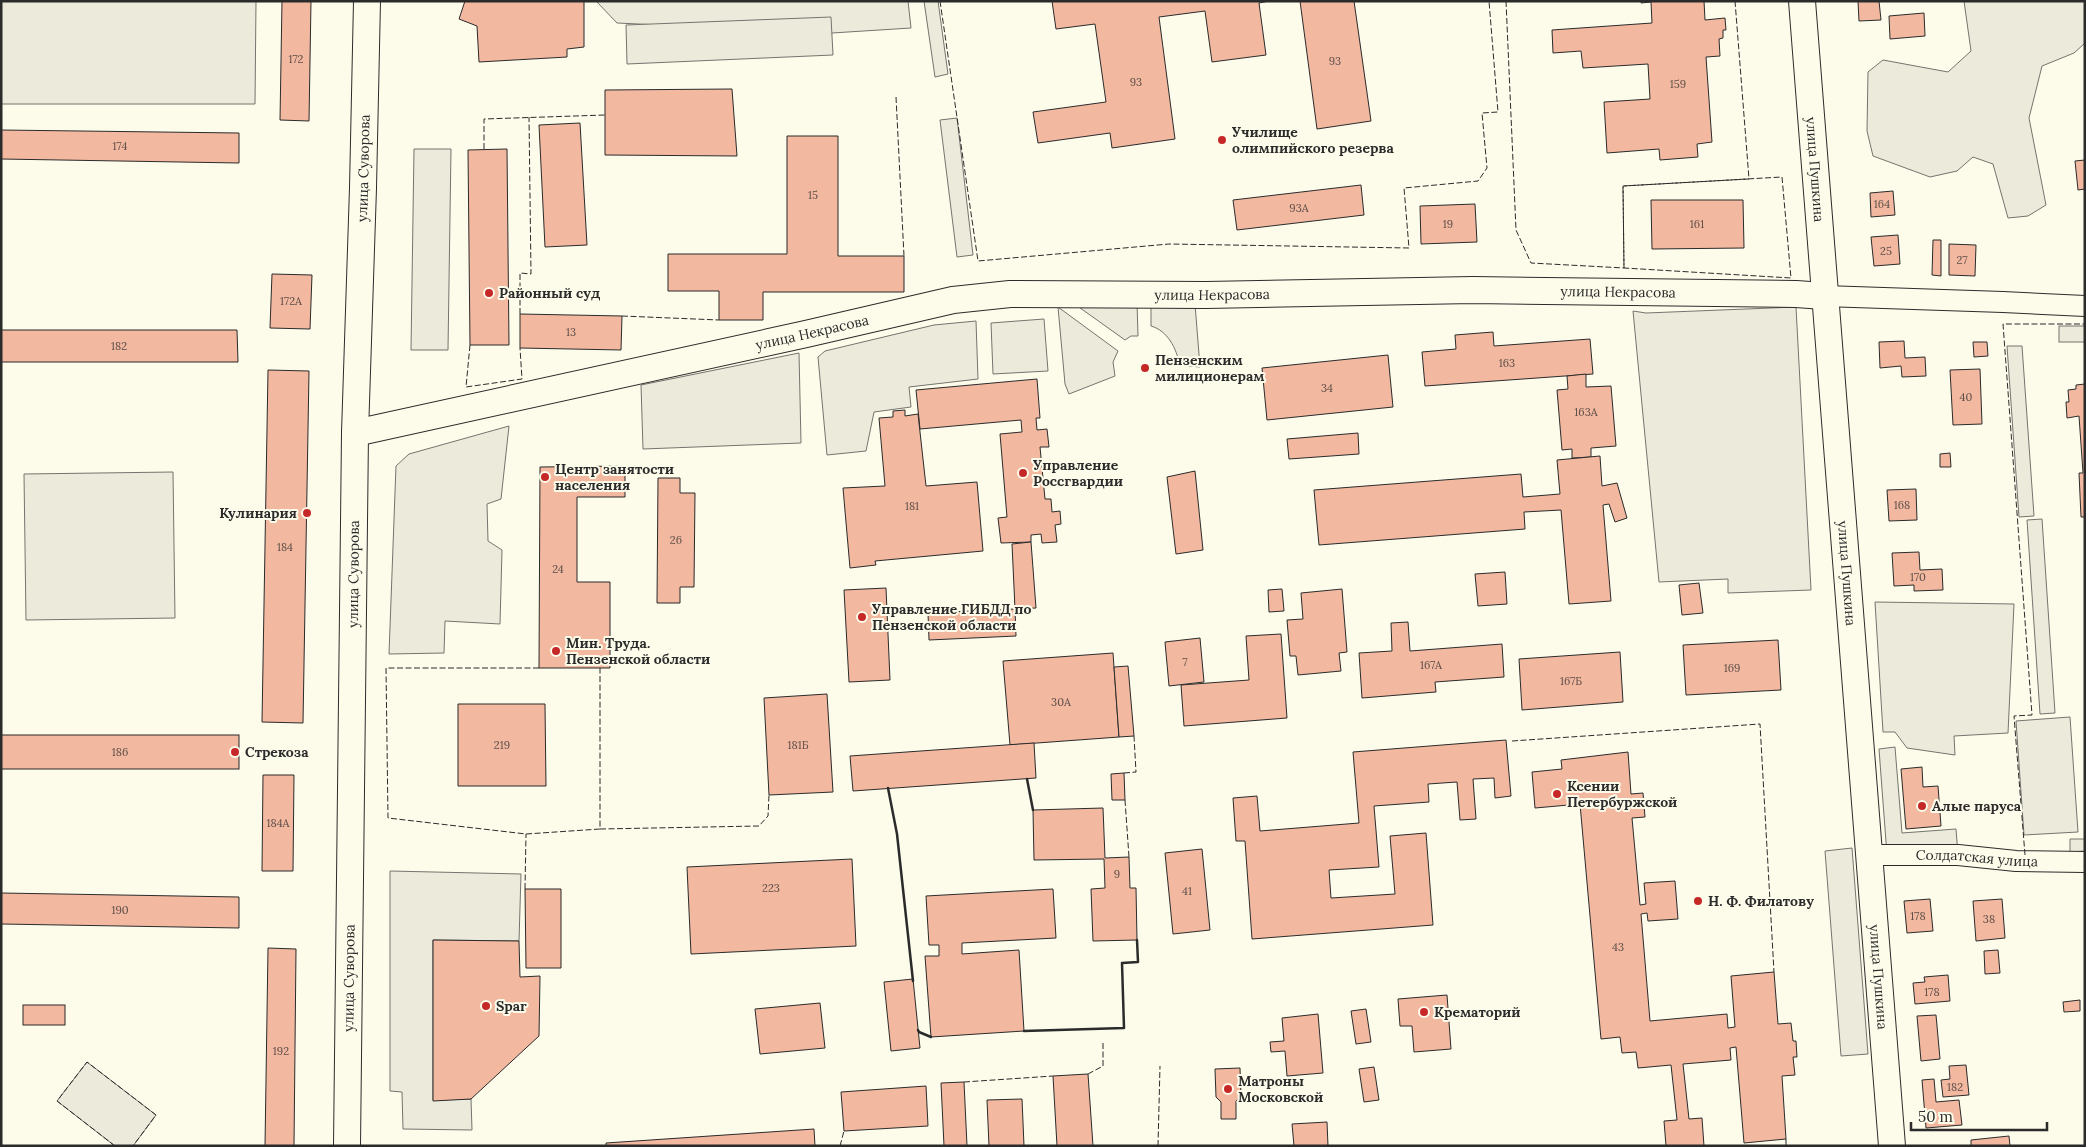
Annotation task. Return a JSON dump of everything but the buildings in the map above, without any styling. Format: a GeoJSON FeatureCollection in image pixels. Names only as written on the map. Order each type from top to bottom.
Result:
{"type":"FeatureCollection","features":[{"type":"Feature","properties":{"kind":"main road","name":"улица Суворова"},"geometry":{"type":"LineString","coordinates":[[347,1146],[355,433],[367,1]]}},
{"type":"Feature","properties":{"kind":"main road","name":"улица Пушкина"},"geometry":{"type":"LineString","coordinates":[[1802,1],[1892,1146]]}},
{"type":"Feature","properties":{"kind":"main road","name":"улица Некрасова"},"geometry":{"type":"LineString","coordinates":[[355,433],[953,300],[1010,294],[1206,295],[1481,290],[1796,294],[1824,296]]}},
{"type":"Feature","properties":{"kind":"street","name":"улица Некрасова"},"geometry":{"type":"LineString","coordinates":[[1824,296],[2085,306]]}},
{"type":"Feature","properties":{"kind":"street","name":"Солдатская улица"},"geometry":{"type":"LineString","coordinates":[[1868,855],[1958,855],[2016,861],[2085,862]]}},
{"type":"Feature","properties":{"kind":"shaded area"},"geometry":{"type":"Polygon","coordinates":[[[1,1],[256,1],[255,104],[1,104],[1,1]]]}},
{"type":"Feature","properties":{"kind":"shaded area"},"geometry":{"type":"Polygon","coordinates":[[[596,1],[908,1],[911,28],[832,33],[617,23],[596,1]]]}},
{"type":"Feature","properties":{"kind":"shaded area"},"geometry":{"type":"Polygon","coordinates":[[[924,1],[938,1],[948,74],[935,77],[924,1]]]}},
{"type":"Feature","properties":{"kind":"shaded area"},"geometry":{"type":"Polygon","coordinates":[[[1964,1],[2085,1],[2085,43],[2074,53],[2042,66],[2029,118],[2046,205],[2028,216],[2008,218],[1993,164],[1973,157],[1957,171],[1930,177],[1873,156],[1867,131],[1868,72],[1883,60],[1948,72],[1971,51],[1964,1]]]}},
{"type":"Feature","properties":{"kind":"shaded area"},"geometry":{"type":"Polygon","coordinates":[[[831,17],[833,55],[627,64],[626,25],[831,17]]]}},
{"type":"Feature","properties":{"kind":"shaded area"},"geometry":{"type":"Polygon","coordinates":[[[957,118],[973,255],[957,257],[940,120],[957,118]]]}},
{"type":"Feature","properties":{"kind":"shaded area"},"geometry":{"type":"Polygon","coordinates":[[[414,149],[451,149],[448,350],[411,350],[414,149]]]}},
{"type":"Feature","properties":{"kind":"shaded area"},"geometry":{"type":"Polygon","coordinates":[[[1069,300],[1137,302],[1138,336],[1131,336],[1125,340],[1069,300]]]}},
{"type":"Feature","properties":{"kind":"shaded area"},"geometry":{"type":"Polygon","coordinates":[[[1151,303],[1195,304],[1200,367],[1180,365],[1176,352],[1167,336],[1151,326],[1151,303]]]}},
{"type":"Feature","properties":{"kind":"shaded area"},"geometry":{"type":"Polygon","coordinates":[[[1058,307],[1118,351],[1113,362],[1115,376],[1069,394],[1065,384],[1058,307]]]}},
{"type":"Feature","properties":{"kind":"shaded area"},"geometry":{"type":"Polygon","coordinates":[[[1796,307],[1811,590],[1728,593],[1728,579],[1659,582],[1633,311],[1646,313],[1796,307]]]}},
{"type":"Feature","properties":{"kind":"shaded area"},"geometry":{"type":"Polygon","coordinates":[[[1044,319],[1048,371],[993,374],[991,323],[1044,319]]]}},
{"type":"Feature","properties":{"kind":"shaded area"},"geometry":{"type":"Polygon","coordinates":[[[976,321],[978,379],[909,387],[911,407],[874,412],[866,451],[827,455],[818,357],[825,351],[934,325],[976,321]]]}},
{"type":"Feature","properties":{"kind":"shaded area"},"geometry":{"type":"Polygon","coordinates":[[[2059,326],[2085,326],[2085,342],[2059,342],[2059,326]]]}},
{"type":"Feature","properties":{"kind":"shaded area"},"geometry":{"type":"Polygon","coordinates":[[[2007,346],[2022,346],[2034,516],[2019,517],[2007,346]]]}},
{"type":"Feature","properties":{"kind":"shaded area"},"geometry":{"type":"Polygon","coordinates":[[[799,353],[801,443],[643,449],[641,385],[799,353]]]}},
{"type":"Feature","properties":{"kind":"shaded area"},"geometry":{"type":"Polygon","coordinates":[[[509,426],[501,499],[487,504],[488,541],[502,550],[500,624],[445,621],[444,653],[389,654],[396,466],[409,454],[509,426]]]}},
{"type":"Feature","properties":{"kind":"shaded area"},"geometry":{"type":"Polygon","coordinates":[[[173,472],[175,618],[26,620],[24,474],[173,472]]]}},
{"type":"Feature","properties":{"kind":"shaded area"},"geometry":{"type":"Polygon","coordinates":[[[2042,519],[2055,713],[2040,714],[2027,520],[2042,519]]]}},
{"type":"Feature","properties":{"kind":"shaded area"},"geometry":{"type":"Polygon","coordinates":[[[1875,602],[2014,604],[2008,733],[1954,736],[1955,755],[1907,748],[1895,732],[1883,732],[1875,602]]]}},
{"type":"Feature","properties":{"kind":"shaded area"},"geometry":{"type":"Polygon","coordinates":[[[2070,717],[2078,832],[2024,835],[2016,721],[2070,717]]]}},
{"type":"Feature","properties":{"kind":"shaded area"},"geometry":{"type":"Polygon","coordinates":[[[1895,747],[1902,833],[1956,829],[1958,855],[1887,855],[1879,749],[1895,747]]]}},
{"type":"Feature","properties":{"kind":"shaded area"},"geometry":{"type":"Polygon","coordinates":[[[2070,839],[2085,839],[2085,851],[2070,852],[2070,839]]]}},
{"type":"Feature","properties":{"kind":"shaded area"},"geometry":{"type":"Polygon","coordinates":[[[1852,848],[1868,1054],[1841,1056],[1825,851],[1852,848]]]}},
{"type":"Feature","properties":{"kind":"shaded area"},"geometry":{"type":"Polygon","coordinates":[[[390,871],[521,874],[519,941],[433,940],[433,1100],[471,1099],[472,1130],[403,1129],[402,1092],[390,1091],[390,871]]]}},
{"type":"Feature","properties":{"kind":"shaded area"},"geometry":{"type":"Polygon","coordinates":[[[87,1062],[156,1115],[133,1146],[115,1146],[57,1101],[87,1062]]]}},
{"type":"Feature","properties":{"kind":"fence"},"geometry":{"type":"LineString","coordinates":[[940,1],[978,261],[1169,244],[1409,248],[1404,188],[1478,181],[1487,168],[1482,113],[1498,112],[1489,1]]}},
{"type":"Feature","properties":{"kind":"fence"},"geometry":{"type":"LineString","coordinates":[[1506,1],[1516,230],[1531,263],[1624,268],[1623,186],[1749,179],[1735,1]]}},
{"type":"Feature","properties":{"kind":"fence"},"geometry":{"type":"LineString","coordinates":[[896,97],[904,256]]}},
{"type":"Feature","properties":{"kind":"fence"},"geometry":{"type":"LineString","coordinates":[[484,149],[484,119],[605,115]]}},
{"type":"Feature","properties":{"kind":"fence"},"geometry":{"type":"LineString","coordinates":[[520,314],[520,273],[531,274],[529,117]]}},
{"type":"Feature","properties":{"kind":"fence"},"geometry":{"type":"LineString","coordinates":[[1782,177],[1791,278],[1624,268],[1623,186],[1782,177]]}},
{"type":"Feature","properties":{"kind":"fence"},"geometry":{"type":"LineString","coordinates":[[622,316],[719,320]]}},
{"type":"Feature","properties":{"kind":"fence"},"geometry":{"type":"LineString","coordinates":[[2025,855],[2014,716],[2032,715],[2003,324],[2085,324]]}},
{"type":"Feature","properties":{"kind":"fence"},"geometry":{"type":"LineString","coordinates":[[470,345],[466,387],[522,379],[520,348]]}},
{"type":"Feature","properties":{"kind":"fence"},"geometry":{"type":"LineString","coordinates":[[539,668],[386,668],[388,818],[526,834],[600,829],[600,668]]}},
{"type":"Feature","properties":{"kind":"fence"},"geometry":{"type":"LineString","coordinates":[[1512,741],[1760,724],[1774,972]]}},
{"type":"Feature","properties":{"kind":"fence"},"geometry":{"type":"LineString","coordinates":[[1124,773],[1136,772],[1134,736]]}},
{"type":"Feature","properties":{"kind":"fence"},"geometry":{"type":"LineString","coordinates":[[600,829],[759,826],[768,816],[769,795]]}},
{"type":"Feature","properties":{"kind":"fence"},"geometry":{"type":"LineString","coordinates":[[1125,800],[1129,857]]}},
{"type":"Feature","properties":{"kind":"fence"},"geometry":{"type":"LineString","coordinates":[[525,889],[526,834]]}},
{"type":"Feature","properties":{"kind":"fence"},"geometry":{"type":"LineString","coordinates":[[1088,1074],[1103,1066],[1103,1041]]}},
{"type":"Feature","properties":{"kind":"fence"},"geometry":{"type":"LineString","coordinates":[[115,1146],[57,1101],[87,1062],[156,1115],[133,1146]]}},
{"type":"Feature","properties":{"kind":"fence"},"geometry":{"type":"LineString","coordinates":[[1158,1146],[1160,1066]]}},
{"type":"Feature","properties":{"kind":"fence"},"geometry":{"type":"LineString","coordinates":[[964,1082],[1053,1076]]}},
{"type":"Feature","properties":{"kind":"fence"},"geometry":{"type":"LineString","coordinates":[[840,1146],[844,1131]]}},
{"type":"Feature","properties":{"kind":"fence"},"geometry":{"type":"LineString","coordinates":[[1786,1139],[1786,1146]]}},
{"type":"Feature","properties":{"kind":"wall"},"geometry":{"type":"LineString","coordinates":[[1027,779],[1033,810]]}},
{"type":"Feature","properties":{"kind":"wall"},"geometry":{"type":"LineString","coordinates":[[888,788],[897,834],[913,981]]}},
{"type":"Feature","properties":{"kind":"wall"},"geometry":{"type":"LineString","coordinates":[[1024,1031],[1124,1028],[1122,963],[1138,962],[1137,940]]}},
{"type":"Feature","properties":{"kind":"wall"},"geometry":{"type":"LineString","coordinates":[[918,1030],[931,1037]]}},
{"type":"Feature","properties":{"kind":"place","name":"Училище олимпийского резерва"},"geometry":{"type":"Point","coordinates":[1222,140]}},
{"type":"Feature","properties":{"kind":"place","name":"Районный суд"},"geometry":{"type":"Point","coordinates":[489,293]}},
{"type":"Feature","properties":{"kind":"place","name":"Пензенским милиционерам"},"geometry":{"type":"Point","coordinates":[1145,368]}},
{"type":"Feature","properties":{"kind":"place","name":"Управление Россгвардии"},"geometry":{"type":"Point","coordinates":[1023,473]}},
{"type":"Feature","properties":{"kind":"place","name":"Центр занятости населения"},"geometry":{"type":"Point","coordinates":[545,477]}},
{"type":"Feature","properties":{"kind":"place","name":"Кулинария"},"geometry":{"type":"Point","coordinates":[307,513]}},
{"type":"Feature","properties":{"kind":"place","name":"Управление ГИБДД по Пензенской области"},"geometry":{"type":"Point","coordinates":[862,617]}},
{"type":"Feature","properties":{"kind":"place","name":"Мин. Труда. Пензенской области"},"geometry":{"type":"Point","coordinates":[556,651]}},
{"type":"Feature","properties":{"kind":"place","name":"Стрекоза"},"geometry":{"type":"Point","coordinates":[235,752]}},
{"type":"Feature","properties":{"kind":"place","name":"Ксении Петербуржской"},"geometry":{"type":"Point","coordinates":[1557,794]}},
{"type":"Feature","properties":{"kind":"place","name":"Алые паруса"},"geometry":{"type":"Point","coordinates":[1922,806]}},
{"type":"Feature","properties":{"kind":"place","name":"Н. Ф. Филатову"},"geometry":{"type":"Point","coordinates":[1698,901]}},
{"type":"Feature","properties":{"kind":"place","name":"Spar"},"geometry":{"type":"Point","coordinates":[486,1006]}},
{"type":"Feature","properties":{"kind":"place","name":"Крематорий"},"geometry":{"type":"Point","coordinates":[1424,1012]}},
{"type":"Feature","properties":{"kind":"place","name":"Матроны Московской"},"geometry":{"type":"Point","coordinates":[1228,1089]}}]}
